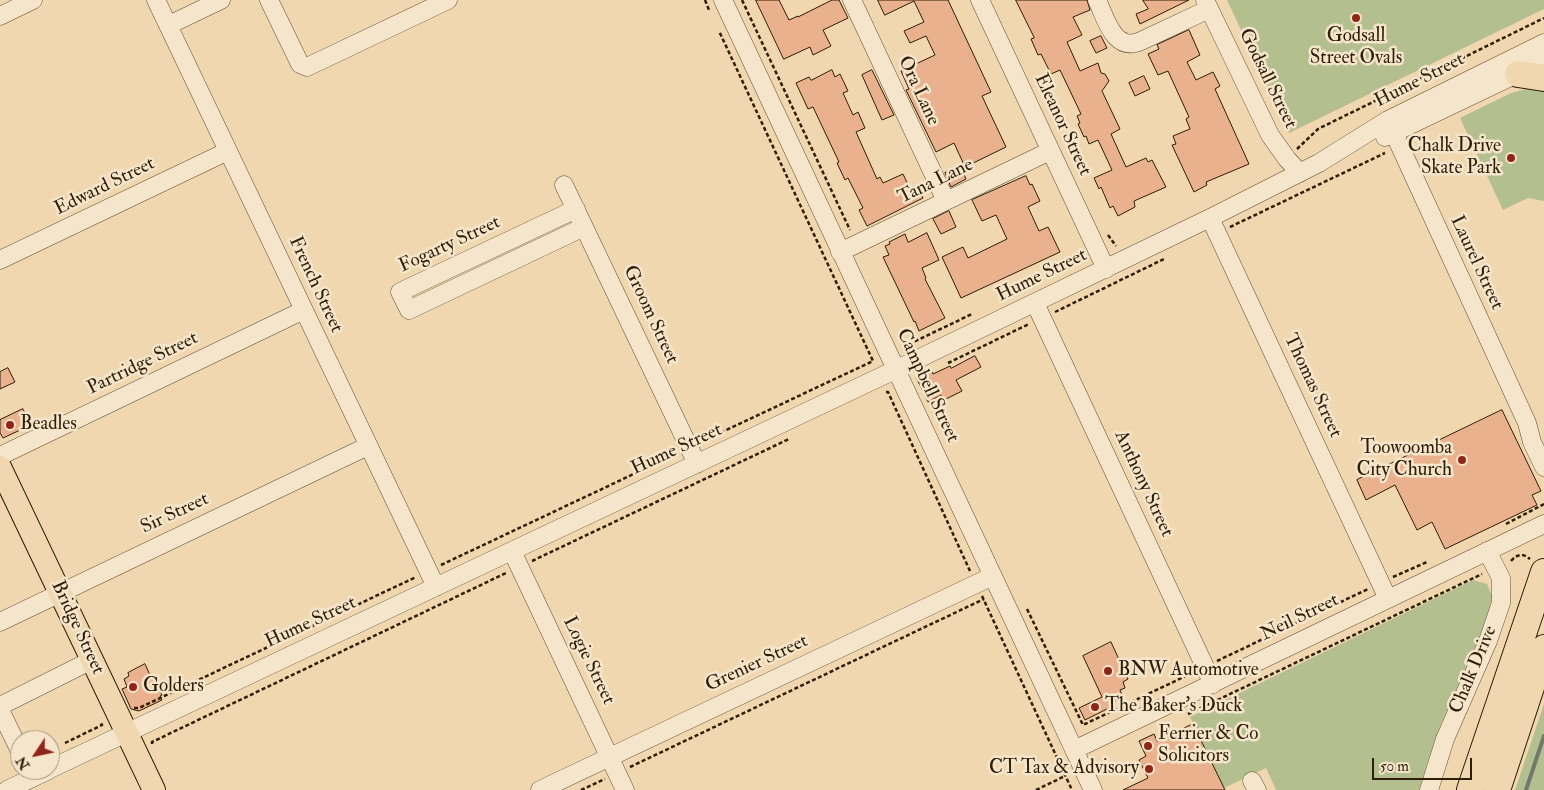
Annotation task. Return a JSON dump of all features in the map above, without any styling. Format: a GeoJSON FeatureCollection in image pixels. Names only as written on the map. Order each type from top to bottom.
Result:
{"type":"FeatureCollection","features":[{"type":"Feature","properties":{"kind":"highway"},"geometry":{"type":"LineString","coordinates":[[1518,74],[1544,78]]}},
{"type":"Feature","properties":{"kind":"highway","name":"Chalk Drive"},"geometry":{"type":"LineString","coordinates":[[1470,790],[1544,572]]}},
{"type":"Feature","properties":{"kind":"highway"},"geometry":{"type":"LineString","coordinates":[[1497,790],[1544,648]]}},
{"type":"Feature","properties":{"kind":"main road","name":"Bridge Street"},"geometry":{"type":"LineString","coordinates":[[0,466],[154,790]]}},
{"type":"Feature","properties":{"kind":"street"},"geometry":{"type":"LineString","coordinates":[[0,16],[34,0]]}},
{"type":"Feature","properties":{"kind":"street","name":"French Street"},"geometry":{"type":"LineString","coordinates":[[156,0],[436,587]]}},
{"type":"Feature","properties":{"kind":"street"},"geometry":{"type":"LineString","coordinates":[[168,25],[221,0]]}},
{"type":"Feature","properties":{"kind":"street"},"geometry":{"type":"LineString","coordinates":[[269,0],[300,64],[307,67],[448,0]]}},
{"type":"Feature","properties":{"kind":"street","name":"Campbell Street"},"geometry":{"type":"LineString","coordinates":[[723,0],[848,248],[896,370],[1074,750],[1087,788]]}},
{"type":"Feature","properties":{"kind":"street","name":"Ora Lane"},"geometry":{"type":"LineString","coordinates":[[852,0],[946,201]]}},
{"type":"Feature","properties":{"kind":"street","name":"Eleanor Street"},"geometry":{"type":"LineString","coordinates":[[980,0],[1106,269]]}},
{"type":"Feature","properties":{"kind":"street"},"geometry":{"type":"LineString","coordinates":[[1097,0],[1113,35],[1123,43],[1129,44],[1141,41],[1207,4]]}},
{"type":"Feature","properties":{"kind":"street","name":"Godsall Street"},"geometry":{"type":"LineString","coordinates":[[1207,4],[1270,135],[1287,159],[1300,172]]}},
{"type":"Feature","properties":{"kind":"street","name":"Hume Street"},"geometry":{"type":"LineString","coordinates":[[1394,133],[1544,43]]}},
{"type":"Feature","properties":{"kind":"street","name":"Hume Street"},"geometry":{"type":"LineString","coordinates":[[60,765],[896,370],[1038,311],[1106,269],[1214,225],[1319,162],[1394,133],[1544,61]]}},
{"type":"Feature","properties":{"kind":"street","name":"Laurel Street"},"geometry":{"type":"LineString","coordinates":[[1394,133],[1527,423],[1532,442],[1544,467]]}},
{"type":"Feature","properties":{"kind":"street","name":"Edward Street"},"geometry":{"type":"LineString","coordinates":[[0,260],[228,151]]}},
{"type":"Feature","properties":{"kind":"street","name":"Tana Lane"},"geometry":{"type":"LineString","coordinates":[[848,248],[1050,151]]}},
{"type":"Feature","properties":{"kind":"street","name":"Groom Street"},"geometry":{"type":"LineString","coordinates":[[564,185],[697,464]]}},
{"type":"Feature","properties":{"kind":"street","name":"Fogarty Street"},"geometry":{"type":"LineString","coordinates":[[576,209],[400,292],[404,301],[409,310],[584,227]]}},
{"type":"Feature","properties":{"kind":"street","name":"Thomas Street"},"geometry":{"type":"LineString","coordinates":[[1214,225],[1388,599]]}},
{"type":"Feature","properties":{"kind":"street","name":"Partridge Street"},"geometry":{"type":"LineString","coordinates":[[0,456],[304,310]]}},
{"type":"Feature","properties":{"kind":"street","name":"Anthony Street"},"geometry":{"type":"LineString","coordinates":[[1038,311],[1213,684]]}},
{"type":"Feature","properties":{"kind":"street"},"geometry":{"type":"LineString","coordinates":[[1527,423],[1544,434]]}},
{"type":"Feature","properties":{"kind":"street","name":"Sir Street"},"geometry":{"type":"LineString","coordinates":[[0,622],[368,446]]}},
{"type":"Feature","properties":{"kind":"street","name":"Neil Street"},"geometry":{"type":"LineString","coordinates":[[1074,750],[1544,524]]}},
{"type":"Feature","properties":{"kind":"street","name":"Logie Street"},"geometry":{"type":"LineString","coordinates":[[512,551],[625,790]]}},
{"type":"Feature","properties":{"kind":"street","name":"Chalk Drive"},"geometry":{"type":"LineString","coordinates":[[1429,790],[1445,739],[1488,640],[1501,603],[1501,578],[1488,551]]}},
{"type":"Feature","properties":{"kind":"street","name":"Grenier Street"},"geometry":{"type":"LineString","coordinates":[[540,790],[614,765],[993,576]]}},
{"type":"Feature","properties":{"kind":"street"},"geometry":{"type":"LineString","coordinates":[[0,706],[92,660]]}},
{"type":"Feature","properties":{"kind":"street"},"geometry":{"type":"LineString","coordinates":[[0,710],[10,731]]}},
{"type":"Feature","properties":{"kind":"street","name":"Hume Street"},"geometry":{"type":"LineString","coordinates":[[7,790],[22,780]]}},
{"type":"Feature","properties":{"kind":"path"},"geometry":{"type":"LineString","coordinates":[[704,0],[713,18]]}},
{"type":"Feature","properties":{"kind":"path"},"geometry":{"type":"LineString","coordinates":[[742,0],[848,248]]}},
{"type":"Feature","properties":{"kind":"path"},"geometry":{"type":"LineString","coordinates":[[1287,159],[1318,129],[1544,18]]}},
{"type":"Feature","properties":{"kind":"path"},"geometry":{"type":"LineString","coordinates":[[135,709],[873,361],[717,27]]}},
{"type":"Feature","properties":{"kind":"path"},"geometry":{"type":"LineString","coordinates":[[1214,225],[1394,133]]}},
{"type":"Feature","properties":{"kind":"path"},"geometry":{"type":"LineString","coordinates":[[943,366],[1038,311],[1174,254]]}},
{"type":"Feature","properties":{"kind":"path"},"geometry":{"type":"LineString","coordinates":[[1083,725],[1430,560]]}},
{"type":"Feature","properties":{"kind":"path"},"geometry":{"type":"LineString","coordinates":[[1188,714],[1482,574]]}},
{"type":"Feature","properties":{"kind":"path"},"geometry":{"type":"LineString","coordinates":[[581,790],[614,765],[984,600]]}},
{"type":"Feature","properties":{"kind":"path"},"geometry":{"type":"LineString","coordinates":[[60,746],[102,725]]}},
{"type":"Feature","properties":{"kind":"path"},"geometry":{"type":"LineString","coordinates":[[1036,790],[1065,776],[1072,790]]}},
{"type":"Feature","properties":{"kind":"green space"},"geometry":{"type":"Polygon","coordinates":[[[1227,0],[1544,0],[1544,9],[1289,133],[1227,0]]]}},
{"type":"Feature","properties":{"kind":"green space","name":"Chalk Drive Skate Park"},"geometry":{"type":"Polygon","coordinates":[[[1526,89],[1544,91],[1544,201],[1528,198],[1503,210],[1460,118],[1511,93],[1526,89]]]}},
{"type":"Feature","properties":{"kind":"green space"},"geometry":{"type":"Polygon","coordinates":[[[1473,580],[1487,584],[1492,596],[1488,618],[1439,728],[1419,790],[1276,790],[1266,768],[1224,788],[1190,717],[1473,580]]]}},
{"type":"Feature","properties":{"kind":"green space"},"geometry":{"type":"Polygon","coordinates":[[[1544,704],[1544,790],[1515,790],[1544,704]]]}},
{"type":"Feature","properties":{"kind":"building"},"geometry":{"type":"Polygon","coordinates":[[[756,0],[779,0],[789,20],[832,0],[839,0],[848,18],[823,30],[831,46],[813,55],[810,47],[784,59],[756,0]]]}},
{"type":"Feature","properties":{"kind":"building"},"geometry":{"type":"Polygon","coordinates":[[[878,0],[948,0],[991,92],[982,96],[1006,147],[965,167],[954,143],[936,152],[906,90],[909,89],[901,71],[935,55],[926,36],[910,43],[904,31],[924,22],[914,1],[885,15],[878,0]]]}},
{"type":"Feature","properties":{"kind":"building"},"geometry":{"type":"Polygon","coordinates":[[[1016,0],[1087,0],[1090,10],[1073,17],[1082,35],[1067,42],[1080,71],[1098,63],[1101,73],[1105,74],[1109,81],[1102,91],[1120,129],[1111,134],[1126,167],[1146,158],[1148,162],[1152,160],[1166,187],[1134,201],[1135,207],[1118,216],[1113,206],[1110,208],[1101,187],[1099,189],[1094,178],[1112,170],[1098,140],[1089,144],[1086,136],[1084,137],[1078,124],[1080,123],[1077,116],[1081,114],[1060,70],[1051,74],[1041,54],[1038,55],[1031,39],[1034,38],[1016,0]]]}},
{"type":"Feature","properties":{"kind":"building"},"geometry":{"type":"Polygon","coordinates":[[[1143,0],[1189,0],[1140,24],[1136,14],[1148,9],[1143,0]]]}},
{"type":"Feature","properties":{"kind":"building"},"geometry":{"type":"Polygon","coordinates":[[[1189,30],[1200,55],[1187,62],[1196,80],[1213,72],[1220,86],[1215,89],[1249,164],[1206,182],[1207,185],[1194,192],[1172,145],[1176,144],[1173,136],[1190,129],[1186,119],[1189,117],[1168,71],[1158,75],[1148,54],[1159,49],[1157,45],[1189,30]]]}},
{"type":"Feature","properties":{"kind":"building"},"geometry":{"type":"Polygon","coordinates":[[[1101,36],[1107,48],[1096,53],[1090,41],[1101,36]]]}},
{"type":"Feature","properties":{"kind":"building"},"geometry":{"type":"Polygon","coordinates":[[[832,70],[835,77],[840,74],[848,91],[843,93],[853,115],[858,112],[865,128],[856,132],[877,179],[880,177],[883,183],[903,174],[910,189],[917,186],[923,198],[867,226],[859,210],[863,208],[848,178],[845,180],[837,163],[839,162],[813,107],[808,109],[796,83],[809,77],[811,80],[832,70]]]}},
{"type":"Feature","properties":{"kind":"building"},"geometry":{"type":"Polygon","coordinates":[[[872,70],[894,115],[882,120],[862,75],[872,70]]]}},
{"type":"Feature","properties":{"kind":"building"},"geometry":{"type":"Polygon","coordinates":[[[1144,76],[1150,89],[1135,96],[1129,83],[1144,76]]]}},
{"type":"Feature","properties":{"kind":"building"},"geometry":{"type":"Polygon","coordinates":[[[960,166],[966,179],[951,187],[945,173],[960,166]]]}},
{"type":"Feature","properties":{"kind":"building"},"geometry":{"type":"Polygon","coordinates":[[[1026,176],[1040,201],[1028,207],[1039,231],[1048,227],[1060,252],[961,298],[942,257],[963,247],[968,258],[1007,239],[996,215],[982,221],[972,200],[1026,176]]]}},
{"type":"Feature","properties":{"kind":"building"},"geometry":{"type":"Polygon","coordinates":[[[949,211],[956,227],[941,234],[933,219],[949,211]]]}},
{"type":"Feature","properties":{"kind":"building"},"geometry":{"type":"Polygon","coordinates":[[[927,233],[939,260],[922,268],[925,279],[945,318],[919,331],[883,257],[889,255],[885,246],[890,244],[889,242],[905,234],[908,242],[927,233]]]}},
{"type":"Feature","properties":{"kind":"building"},"geometry":{"type":"Polygon","coordinates":[[[975,356],[981,367],[956,380],[962,391],[944,400],[941,395],[928,402],[916,377],[931,370],[933,374],[950,366],[951,368],[975,356]]]}},
{"type":"Feature","properties":{"kind":"building"},"geometry":{"type":"Polygon","coordinates":[[[8,368],[15,382],[0,389],[0,372],[8,368]]]}},
{"type":"Feature","properties":{"kind":"building"},"geometry":{"type":"Polygon","coordinates":[[[23,409],[31,425],[3,438],[0,433],[0,420],[23,409]]]}},
{"type":"Feature","properties":{"kind":"building","name":"Toowoomba City Church"},"geometry":{"type":"Polygon","coordinates":[[[1502,410],[1541,491],[1532,495],[1537,505],[1445,549],[1432,522],[1417,530],[1395,485],[1366,500],[1357,480],[1502,410]]]}},
{"type":"Feature","properties":{"kind":"building"},"geometry":{"type":"Polygon","coordinates":[[[1111,642],[1128,679],[1123,682],[1125,688],[1120,690],[1123,697],[1109,704],[1111,707],[1085,720],[1079,708],[1102,697],[1083,656],[1111,642]]]}},
{"type":"Feature","properties":{"kind":"building"},"geometry":{"type":"Polygon","coordinates":[[[145,664],[162,695],[160,696],[162,700],[139,711],[131,709],[122,689],[127,687],[124,679],[129,676],[128,673],[145,664]]]}},
{"type":"Feature","properties":{"kind":"building"},"geometry":{"type":"Polygon","coordinates":[[[1193,724],[1225,790],[1123,790],[1148,778],[1139,760],[1146,756],[1139,741],[1154,734],[1157,741],[1193,724]]]}},
{"type":"Feature","properties":{"kind":"waterway"},"geometry":{"type":"LineString","coordinates":[[1526,790],[1544,736]]}},
{"type":"Feature","properties":{"kind":"place","name":"Godsall Street Ovals"},"geometry":{"type":"Point","coordinates":[1356,18]}},
{"type":"Feature","properties":{"kind":"place","name":"Chalk Drive Skate Park"},"geometry":{"type":"Point","coordinates":[1511,158]}},
{"type":"Feature","properties":{"kind":"place","name":"Beadles"},"geometry":{"type":"Point","coordinates":[10,425]}},
{"type":"Feature","properties":{"kind":"place","name":"Toowoomba City Church"},"geometry":{"type":"Point","coordinates":[1462,460]}},
{"type":"Feature","properties":{"kind":"place","name":"BNW Automotive"},"geometry":{"type":"Point","coordinates":[1108,671]}},
{"type":"Feature","properties":{"kind":"place","name":"Golders"},"geometry":{"type":"Point","coordinates":[133,687]}},
{"type":"Feature","properties":{"kind":"place","name":"The Baker's Duck"},"geometry":{"type":"Point","coordinates":[1095,707]}},
{"type":"Feature","properties":{"kind":"place","name":"Ferrier & Co Solicitors"},"geometry":{"type":"Point","coordinates":[1148,746]}},
{"type":"Feature","properties":{"kind":"place","name":"CT Tax & Advisory"},"geometry":{"type":"Point","coordinates":[1149,769]}}]}
